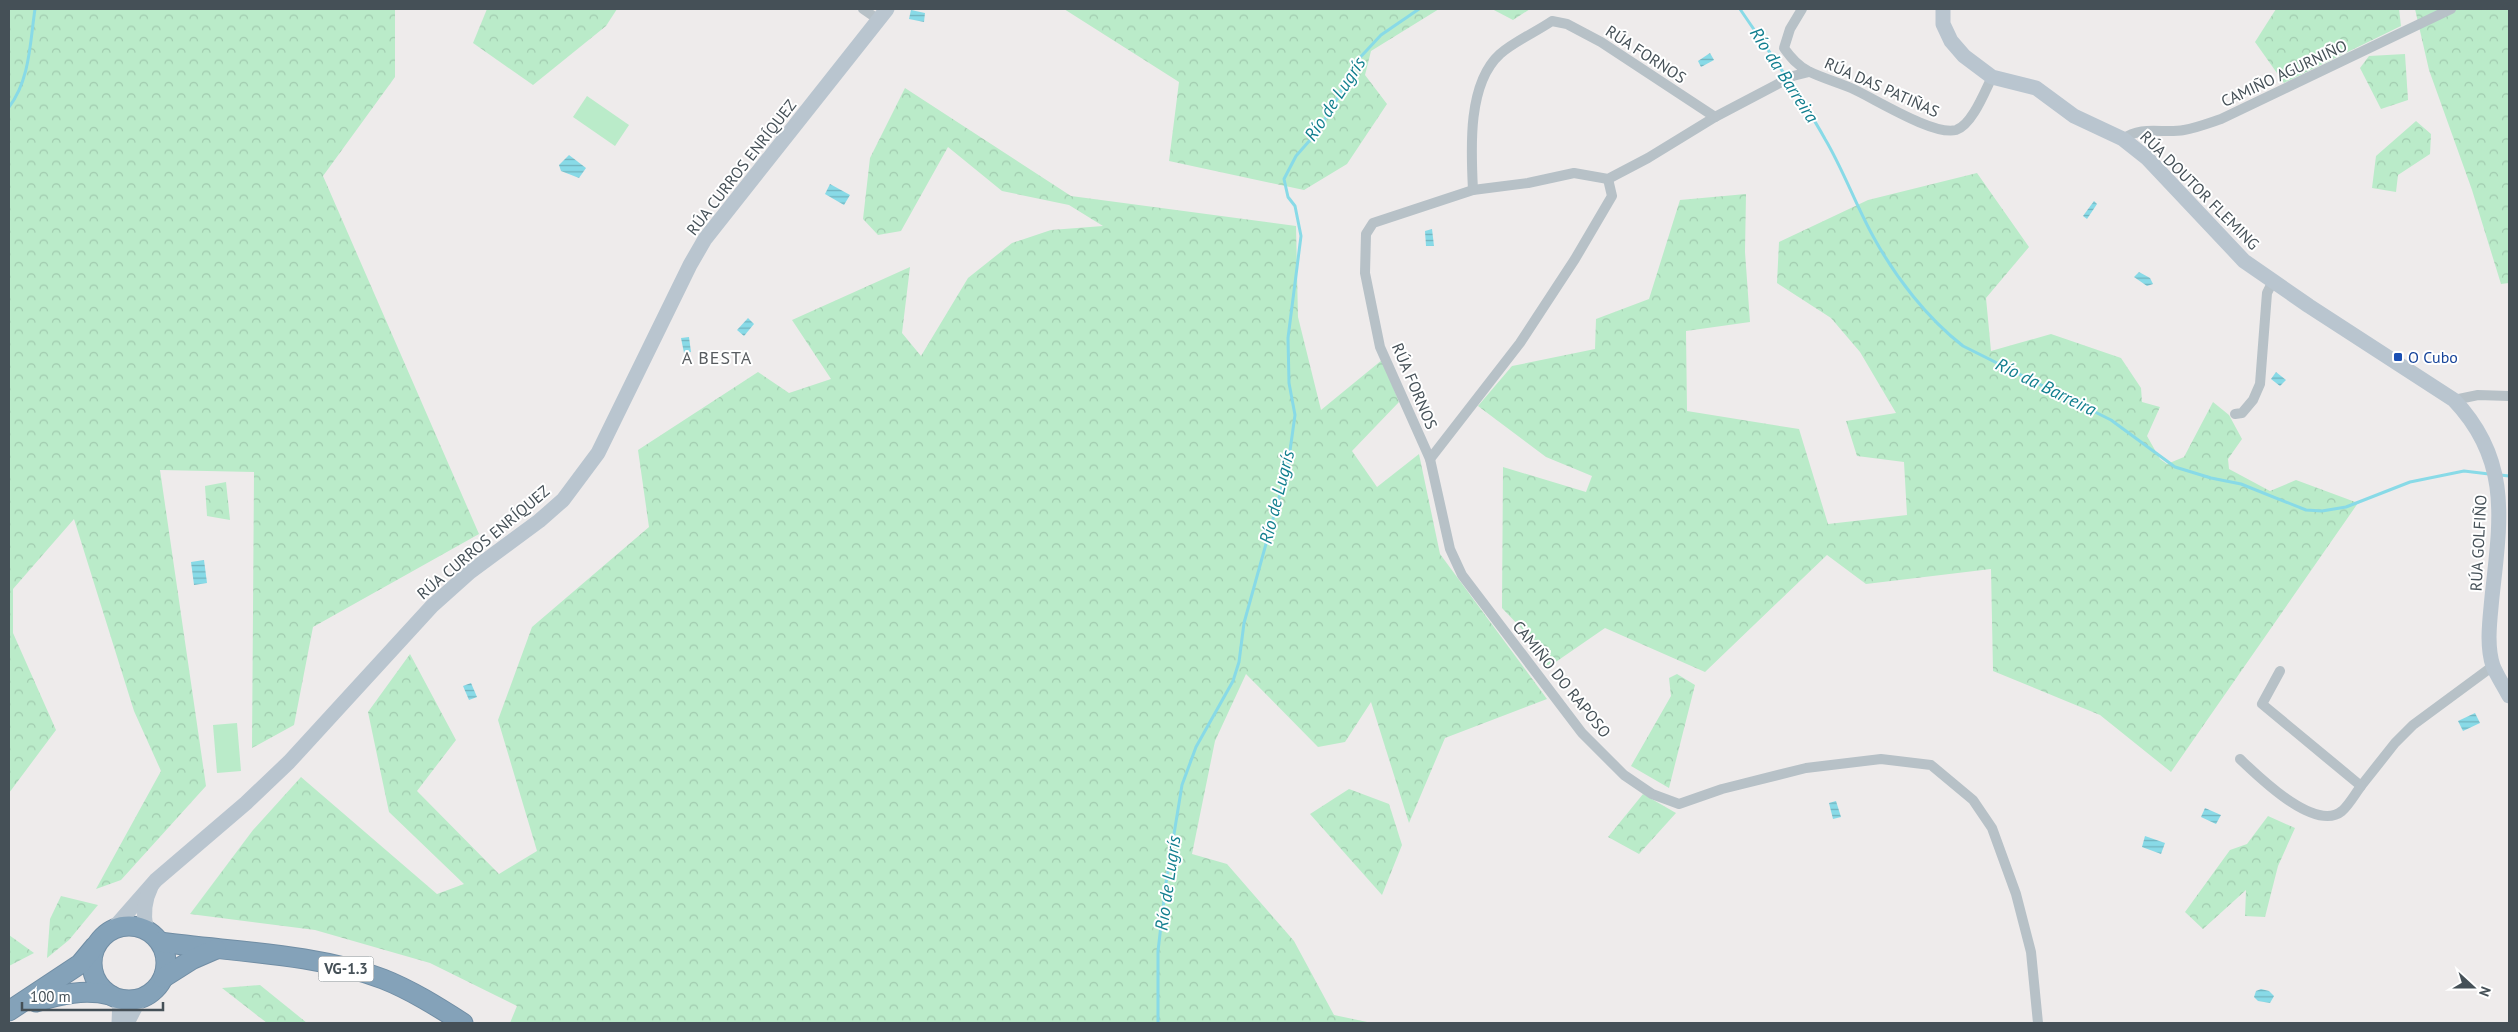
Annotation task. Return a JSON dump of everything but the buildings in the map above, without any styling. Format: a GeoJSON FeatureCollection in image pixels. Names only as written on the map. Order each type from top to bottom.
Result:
{"type":"FeatureCollection","features":[{"type":"Feature","properties":{"kind":"highway"},"geometry":{"type":"LineString","coordinates":[[9,1011],[80,964],[113,929],[135,926],[146,929],[160,942],[166,960],[163,978]]}},
{"type":"Feature","properties":{"kind":"highway","name":"VG-1.3"},"geometry":{"type":"LineString","coordinates":[[160,942],[273,955],[330,965],[382,979],[439,1007],[463,1023]]}},
{"type":"Feature","properties":{"kind":"highway"},"geometry":{"type":"LineString","coordinates":[[96,945],[92,964],[93,973],[103,990],[115,997]]}},
{"type":"Feature","properties":{"kind":"highway","name":"VG-1.3"},"geometry":{"type":"LineString","coordinates":[[140,998],[153,990],[163,978],[193,959],[218,949]]}},
{"type":"Feature","properties":{"kind":"highway"},"geometry":{"type":"LineString","coordinates":[[9,1011],[58,995],[93,991],[115,997],[140,998]]}},
{"type":"Feature","properties":{"kind":"street"},"geometry":{"type":"LineString","coordinates":[[863,9],[883,14]]}},
{"type":"Feature","properties":{"kind":"street","name":"RÚA DAS PATIÑAS"},"geometry":{"type":"LineString","coordinates":[[1802,9],[1790,29],[1784,48],[1792,60],[1809,72],[1852,88],[1894,111],[1945,132],[1959,129],[1972,117],[1992,77]]}},
{"type":"Feature","properties":{"kind":"street","name":"RÚA DOUTOR FLEMING"},"geometry":{"type":"LineString","coordinates":[[1943,9],[1943,24],[1951,41],[1964,56],[1992,77],[2036,88],[2074,116],[2123,139],[2147,158],[2244,261],[2454,400]]}},
{"type":"Feature","properties":{"kind":"street","name":"CAMIÑO AGURNIÑO"},"geometry":{"type":"LineString","coordinates":[[2123,139],[2138,132],[2182,131],[2221,119],[2451,9]]}},
{"type":"Feature","properties":{"kind":"street","name":"RÚA CURROS ENRÍQUEZ"},"geometry":{"type":"LineString","coordinates":[[113,929],[138,898],[156,880],[246,803],[289,762],[432,606],[470,572],[539,521],[563,500],[598,454],[690,265],[706,239],[883,14]]}},
{"type":"Feature","properties":{"kind":"street","name":"RÚA FORNOS"},"geometry":{"type":"LineString","coordinates":[[1473,190],[1471,145],[1477,100],[1487,72],[1500,55],[1552,22],[1566,24],[1601,42],[1715,117]]}},
{"type":"Feature","properties":{"kind":"street"},"geometry":{"type":"LineString","coordinates":[[1608,179],[1648,158],[1715,117],[1793,76],[1809,72]]}},
{"type":"Feature","properties":{"kind":"street","name":"RÚA FORNOS"},"geometry":{"type":"LineString","coordinates":[[1430,459],[1501,369],[1575,259],[1612,196],[1608,179],[1574,173],[1528,183],[1473,190],[1372,222],[1366,234],[1365,273],[1380,347],[1430,459],[1440,509]]}},
{"type":"Feature","properties":{"kind":"street"},"geometry":{"type":"LineString","coordinates":[[2235,414],[2242,413],[2253,400],[2260,384],[2267,293],[2272,281]]}},
{"type":"Feature","properties":{"kind":"street"},"geometry":{"type":"LineString","coordinates":[[2454,400],[2478,395],[2509,396]]}},
{"type":"Feature","properties":{"kind":"street","name":"RÚA GOLFIÑO"},"geometry":{"type":"LineString","coordinates":[[2454,400],[2471,417],[2498,480],[2500,524],[2489,644],[2493,666],[2509,696]]}},
{"type":"Feature","properties":{"kind":"street","name":"CAMIÑO DO RAPOSO"},"geometry":{"type":"LineString","coordinates":[[1440,509],[1450,549],[1462,575],[1530,667],[1582,733],[1624,775],[1652,794],[1679,804],[1701,795],[1777,774],[1881,759],[1931,765],[1972,800],[1992,828],[2016,894],[2030,952],[2038,1023]]}},
{"type":"Feature","properties":{"kind":"street"},"geometry":{"type":"LineString","coordinates":[[2240,759],[2269,787],[2315,814],[2332,816],[2342,811],[2395,743],[2413,725],[2493,666]]}},
{"type":"Feature","properties":{"kind":"street"},"geometry":{"type":"LineString","coordinates":[[2280,671],[2262,704],[2361,786]]}},
{"type":"Feature","properties":{"kind":"street","name":"RÚA CURROS ENRÍQUEZ"},"geometry":{"type":"LineString","coordinates":[[146,929],[144,917],[146,898],[156,880]]}},
{"type":"Feature","properties":{"kind":"street"},"geometry":{"type":"LineString","coordinates":[[115,997],[120,1023]]}},
{"type":"Feature","properties":{"kind":"street"},"geometry":{"type":"LineString","coordinates":[[127,1023],[140,998]]}},
{"type":"Feature","properties":{"kind":"green space"},"geometry":{"type":"Polygon","coordinates":[[[9,9],[395,9],[395,77],[323,176],[479,534],[313,627],[294,725],[252,748],[254,472],[160,470],[206,786],[121,880],[96,889],[161,771],[134,711],[74,519],[13,589],[13,633],[56,730],[9,793],[9,9]]]}},
{"type":"Feature","properties":{"kind":"green space"},"geometry":{"type":"Polygon","coordinates":[[[487,9],[617,9],[606,26],[533,85],[473,43],[487,9]]]}},
{"type":"Feature","properties":{"kind":"green space"},"geometry":{"type":"Polygon","coordinates":[[[1064,9],[1439,9],[1371,51],[1365,75],[1387,104],[1347,164],[1304,190],[1169,161],[1179,82],[1064,9]]]}},
{"type":"Feature","properties":{"kind":"green space"},"geometry":{"type":"Polygon","coordinates":[[[1492,9],[1530,9],[1513,20],[1492,9]]]}},
{"type":"Feature","properties":{"kind":"green space"},"geometry":{"type":"Polygon","coordinates":[[[2276,9],[2399,9],[2401,26],[2284,83],[2255,42],[2276,9]]]}},
{"type":"Feature","properties":{"kind":"green space"},"geometry":{"type":"Polygon","coordinates":[[[2415,9],[2509,9],[2509,283],[2501,284],[2472,190],[2429,70],[2415,9]]]}},
{"type":"Feature","properties":{"kind":"green space"},"geometry":{"type":"Polygon","coordinates":[[[2405,54],[2408,100],[2381,109],[2360,68],[2369,56],[2405,54]]]}},
{"type":"Feature","properties":{"kind":"green space"},"geometry":{"type":"Polygon","coordinates":[[[905,88],[1071,196],[1296,226],[1298,317],[1321,410],[1382,360],[1399,402],[1352,451],[1377,487],[1419,454],[1440,554],[1547,699],[1445,738],[1409,823],[1371,702],[1345,742],[1318,747],[1246,674],[1215,741],[1192,854],[1227,864],[1294,941],[1334,1015],[1372,1023],[510,1023],[517,1006],[430,963],[315,930],[190,914],[253,830],[301,777],[437,894],[464,884],[389,812],[368,712],[410,654],[456,740],[417,791],[499,874],[537,851],[498,720],[532,627],[649,527],[638,450],[758,372],[789,393],[831,379],[792,320],[910,267],[902,333],[921,356],[968,278],[1012,243],[1051,230],[1103,226],[1069,205],[1002,191],[948,147],[901,231],[878,235],[863,219],[870,158],[905,88]]]}},
{"type":"Feature","properties":{"kind":"green space"},"geometry":{"type":"Polygon","coordinates":[[[587,96],[629,125],[615,146],[573,117],[587,96]]]}},
{"type":"Feature","properties":{"kind":"green space"},"geometry":{"type":"Polygon","coordinates":[[[2416,121],[2431,134],[2430,154],[2398,175],[2396,192],[2372,188],[2376,156],[2416,121]]]}},
{"type":"Feature","properties":{"kind":"green space"},"geometry":{"type":"Polygon","coordinates":[[[1977,173],[2029,247],[1986,298],[1991,351],[2051,334],[2121,358],[2141,388],[2142,402],[2160,407],[2147,436],[2160,459],[2167,464],[2184,457],[2213,402],[2229,415],[2242,439],[2228,459],[2229,469],[2270,491],[2296,480],[2358,503],[2171,772],[2100,715],[1993,671],[1991,569],[1866,584],[1827,555],[1705,672],[1605,628],[1547,668],[1522,629],[1502,608],[1503,467],[1586,492],[1592,476],[1546,457],[1478,406],[1512,366],[1595,349],[1596,319],[1649,299],[1680,200],[1746,194],[1745,252],[1750,322],[1686,331],[1687,411],[1799,429],[1828,524],[1907,515],[1904,462],[1857,456],[1846,421],[1896,413],[1860,352],[1831,318],[1777,283],[1779,242],[1868,200],[1977,173]]]}},
{"type":"Feature","properties":{"kind":"green space"},"geometry":{"type":"Polygon","coordinates":[[[226,482],[230,520],[207,516],[205,486],[226,482]]]}},
{"type":"Feature","properties":{"kind":"green space"},"geometry":{"type":"Polygon","coordinates":[[[1677,674],[1695,685],[1669,788],[1631,766],[1671,696],[1669,678],[1677,674]]]}},
{"type":"Feature","properties":{"kind":"green space"},"geometry":{"type":"Polygon","coordinates":[[[237,723],[241,771],[217,773],[213,725],[237,723]]]}},
{"type":"Feature","properties":{"kind":"green space"},"geometry":{"type":"Polygon","coordinates":[[[1349,789],[1389,804],[1402,845],[1382,895],[1310,814],[1349,789]]]}},
{"type":"Feature","properties":{"kind":"green space"},"geometry":{"type":"Polygon","coordinates":[[[1643,794],[1676,813],[1639,854],[1608,837],[1643,794]]]}},
{"type":"Feature","properties":{"kind":"green space"},"geometry":{"type":"Polygon","coordinates":[[[2268,816],[2295,828],[2278,866],[2265,917],[2245,916],[2246,890],[2203,929],[2185,912],[2230,850],[2247,844],[2268,816]]]}},
{"type":"Feature","properties":{"kind":"green space"},"geometry":{"type":"Polygon","coordinates":[[[61,896],[98,905],[69,940],[47,958],[50,919],[61,896]]]}},
{"type":"Feature","properties":{"kind":"green space"},"geometry":{"type":"Polygon","coordinates":[[[9,935],[34,953],[9,966],[9,935]]]}},
{"type":"Feature","properties":{"kind":"green space"},"geometry":{"type":"Polygon","coordinates":[[[260,985],[307,1023],[267,1023],[222,988],[260,985]]]}},
{"type":"Feature","properties":{"kind":"water"},"geometry":{"type":"Polygon","coordinates":[[[911,10],[925,13],[924,22],[909,19],[911,10]]]}},
{"type":"Feature","properties":{"kind":"water"},"geometry":{"type":"Polygon","coordinates":[[[1710,53],[1714,60],[1701,67],[1698,61],[1710,53]]]}},
{"type":"Feature","properties":{"kind":"water"},"geometry":{"type":"Polygon","coordinates":[[[569,155],[586,168],[579,178],[561,171],[559,165],[569,155]]]}},
{"type":"Feature","properties":{"kind":"water"},"geometry":{"type":"Polygon","coordinates":[[[830,184],[850,195],[844,205],[825,194],[830,184]]]}},
{"type":"Feature","properties":{"kind":"water"},"geometry":{"type":"Polygon","coordinates":[[[2094,201],[2097,204],[2087,219],[2083,216],[2094,201]]]}},
{"type":"Feature","properties":{"kind":"water"},"geometry":{"type":"Polygon","coordinates":[[[1432,229],[1434,246],[1426,246],[1425,231],[1432,229]]]}},
{"type":"Feature","properties":{"kind":"water"},"geometry":{"type":"Polygon","coordinates":[[[2139,272],[2150,278],[2153,284],[2147,286],[2134,277],[2139,272]]]}},
{"type":"Feature","properties":{"kind":"water"},"geometry":{"type":"Polygon","coordinates":[[[748,318],[754,324],[744,336],[737,330],[748,318]]]}},
{"type":"Feature","properties":{"kind":"water"},"geometry":{"type":"Polygon","coordinates":[[[689,337],[691,352],[684,353],[681,338],[689,337]]]}},
{"type":"Feature","properties":{"kind":"water"},"geometry":{"type":"Polygon","coordinates":[[[2276,372],[2286,380],[2280,386],[2271,379],[2276,372]]]}},
{"type":"Feature","properties":{"kind":"water"},"geometry":{"type":"Polygon","coordinates":[[[204,560],[207,583],[194,585],[191,562],[204,560]]]}},
{"type":"Feature","properties":{"kind":"water"},"geometry":{"type":"Polygon","coordinates":[[[471,683],[477,697],[469,700],[463,686],[471,683]]]}},
{"type":"Feature","properties":{"kind":"water"},"geometry":{"type":"Polygon","coordinates":[[[2475,713],[2480,723],[2463,731],[2458,721],[2475,713]]]}},
{"type":"Feature","properties":{"kind":"water"},"geometry":{"type":"Polygon","coordinates":[[[1836,801],[1841,817],[1833,819],[1829,803],[1836,801]]]}},
{"type":"Feature","properties":{"kind":"water"},"geometry":{"type":"Polygon","coordinates":[[[2205,808],[2221,815],[2216,824],[2201,817],[2205,808]]]}},
{"type":"Feature","properties":{"kind":"water"},"geometry":{"type":"Polygon","coordinates":[[[2145,836],[2165,843],[2161,854],[2142,847],[2145,836]]]}},
{"type":"Feature","properties":{"kind":"water"},"geometry":{"type":"Polygon","coordinates":[[[2261,989],[2269,991],[2274,996],[2270,1003],[2258,1001],[2254,997],[2256,991],[2261,989]]]}},
{"type":"Feature","properties":{"kind":"waterway"},"geometry":{"type":"LineString","coordinates":[[9,107],[16,96],[25,73],[35,9]]}},
{"type":"Feature","properties":{"kind":"waterway","name":"Río de Lugrís"},"geometry":{"type":"LineString","coordinates":[[1158,1023],[1158,951],[1166,883],[1182,785],[1196,747],[1233,681],[1239,662],[1244,623],[1288,465],[1295,415],[1289,383],[1288,338],[1301,236],[1295,206],[1288,197],[1284,179],[1296,156],[1318,131],[1337,99],[1353,65],[1381,35],[1419,9]]}},
{"type":"Feature","properties":{"kind":"waterway","name":"Río da Barreira"},"geometry":{"type":"LineString","coordinates":[[1740,9],[1815,122],[1832,151],[1868,226],[1892,268],[1925,310],[1963,346],[2111,420],[2175,467],[2211,478],[2241,484],[2306,510],[2322,511],[2346,507],[2410,482],[2464,471],[2489,474]]}},
{"type":"Feature","properties":{"kind":"waterway","name":"Río da Barreira"},"geometry":{"type":"LineString","coordinates":[[2500,475],[2509,476]]}},
{"type":"Feature","properties":{"kind":"place","name":"O Cubo"},"geometry":{"type":"Point","coordinates":[2398,357]}},
{"type":"Feature","properties":{"kind":"district","name":"A BESTA"},"geometry":{"type":"Point","coordinates":[717,358]}}]}
